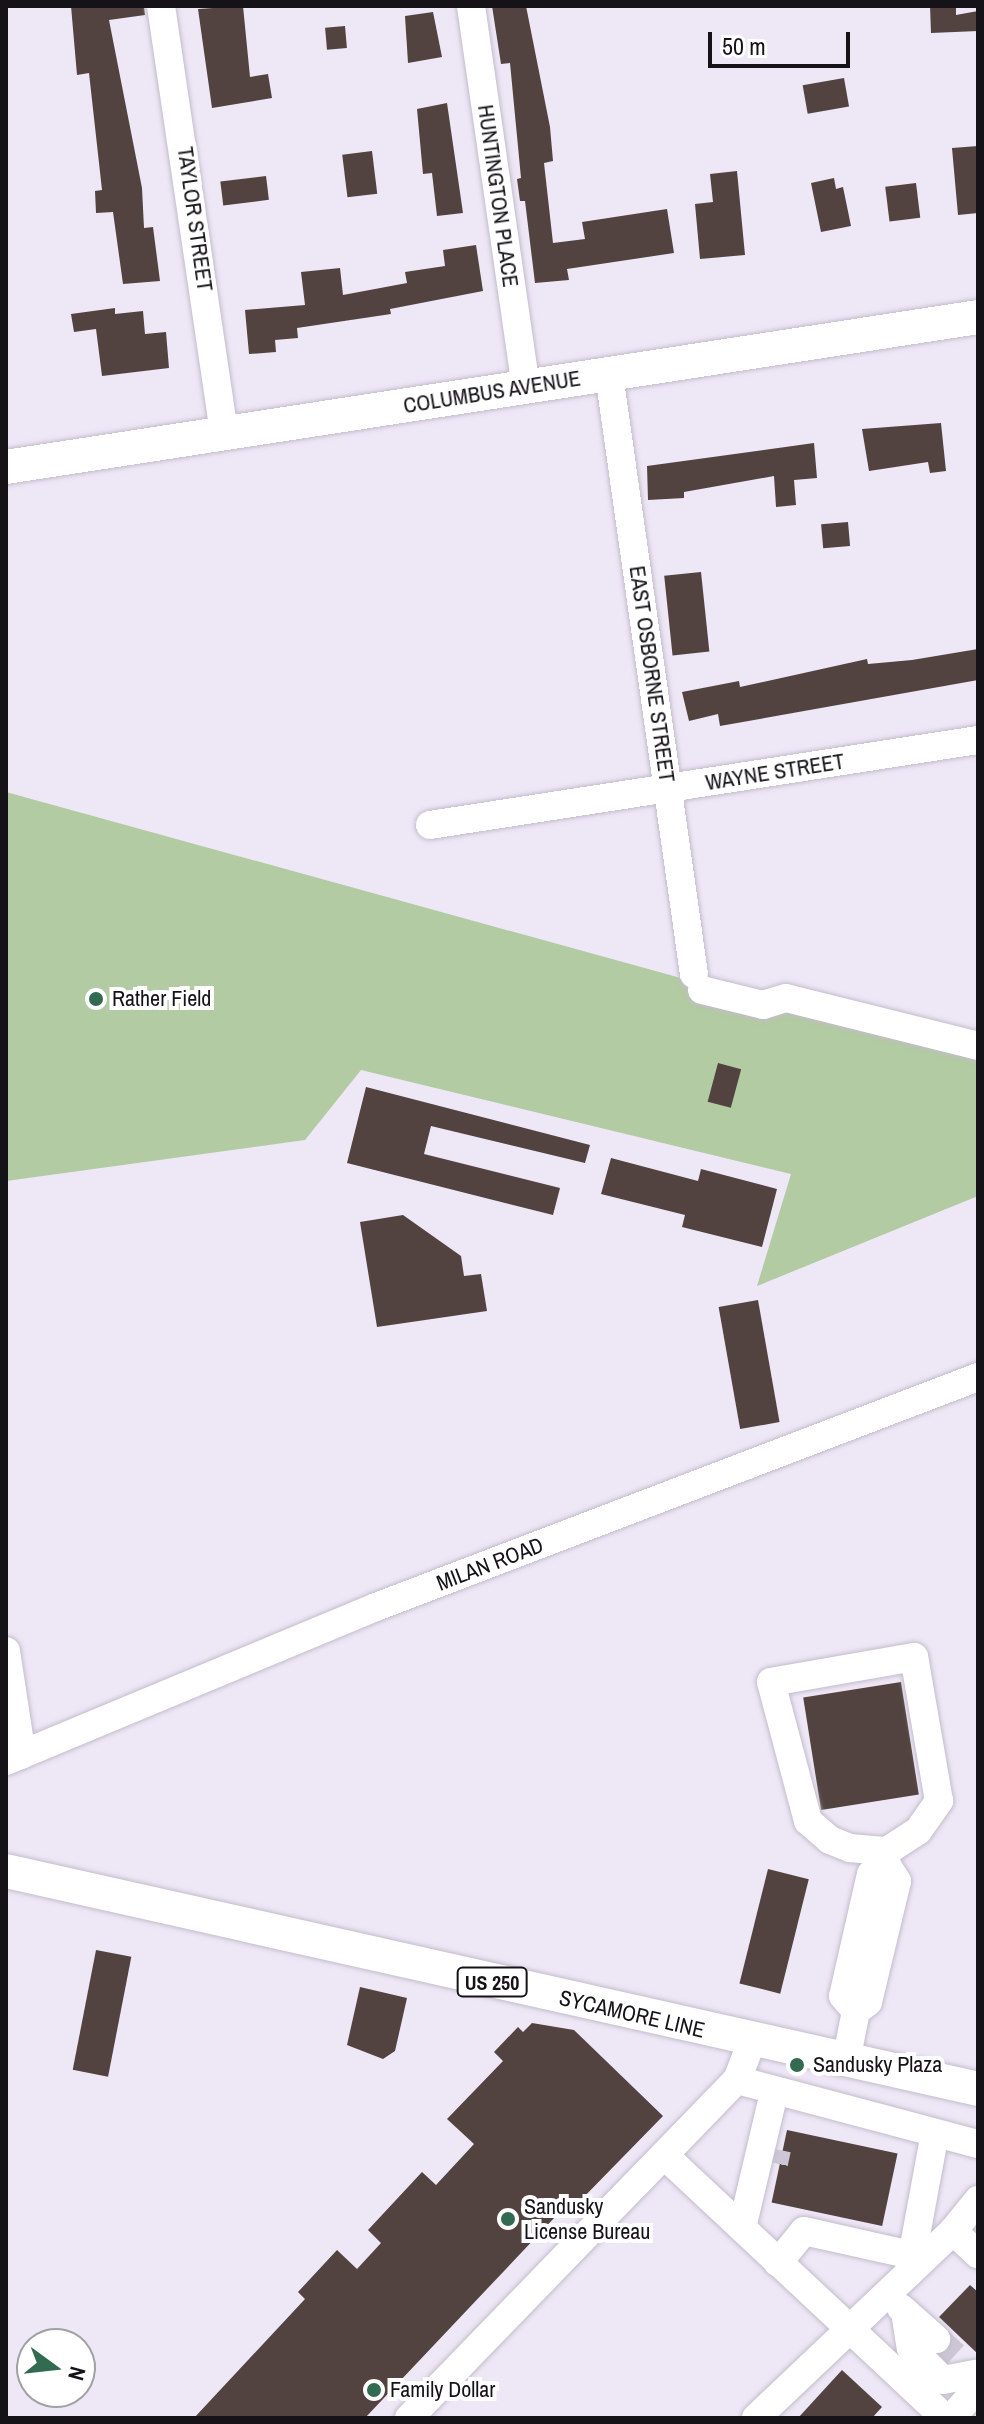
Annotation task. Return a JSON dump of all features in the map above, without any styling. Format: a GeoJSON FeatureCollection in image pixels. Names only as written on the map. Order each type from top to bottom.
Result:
{"type":"FeatureCollection","features":[{"type":"Feature","properties":{"kind":"main road","name":"COLUMBUS AVENUE"},"geometry":{"type":"LineString","coordinates":[[6,467],[978,317]]}},
{"type":"Feature","properties":{"kind":"main road","name":"SYCAMORE LINE"},"geometry":{"type":"LineString","coordinates":[[6,1871],[752,2041],[978,2089]]}},
{"type":"Feature","properties":{"kind":"street","name":"TAYLOR STREET"},"geometry":{"type":"LineString","coordinates":[[161,6],[224,432]]}},
{"type":"Feature","properties":{"kind":"street","name":"HUNTINGTON PLACE"},"geometry":{"type":"LineString","coordinates":[[471,6],[526,386]]}},
{"type":"Feature","properties":{"kind":"street","name":"EAST OSBORNE STREET"},"geometry":{"type":"LineString","coordinates":[[609,374],[698,982],[763,1005],[786,998],[978,1046]]}},
{"type":"Feature","properties":{"kind":"street","name":"WAYNE STREET"},"geometry":{"type":"LineString","coordinates":[[430,825],[978,740]]}},
{"type":"Feature","properties":{"kind":"street","name":"MILAN ROAD"},"geometry":{"type":"LineString","coordinates":[[14,1758],[376,1607],[978,1377]]}},
{"type":"Feature","properties":{"kind":"street"},"geometry":{"type":"LineString","coordinates":[[6,1651],[14,1758]]}},
{"type":"Feature","properties":{"kind":"street"},"geometry":{"type":"LineString","coordinates":[[914,1657],[939,1801],[918,1831],[886,1857],[830,1840],[808,1821],[771,1682],[914,1657]]}},
{"type":"Feature","properties":{"kind":"street"},"geometry":{"type":"LineString","coordinates":[[846,2061],[856,2011],[868,2002],[897,1881],[886,1857]]}},
{"type":"Feature","properties":{"kind":"street"},"geometry":{"type":"LineString","coordinates":[[409,2418],[737,2080],[752,2041]]}},
{"type":"Feature","properties":{"kind":"street"},"geometry":{"type":"LineString","coordinates":[[737,2080],[772,2101],[978,2144]]}},
{"type":"Feature","properties":{"kind":"street"},"geometry":{"type":"LineString","coordinates":[[750,2200],[769,2179],[775,2156],[772,2101]]}},
{"type":"Feature","properties":{"kind":"street"},"geometry":{"type":"LineString","coordinates":[[742,2228],[772,2101]]}},
{"type":"Feature","properties":{"kind":"street"},"geometry":{"type":"LineString","coordinates":[[935,2133],[910,2265],[896,2304],[911,2348],[943,2380],[964,2367]]}},
{"type":"Feature","properties":{"kind":"street"},"geometry":{"type":"LineString","coordinates":[[664,2155],[945,2418]]}},
{"type":"Feature","properties":{"kind":"street"},"geometry":{"type":"LineString","coordinates":[[910,2265],[953,2231],[978,2200]]}},
{"type":"Feature","properties":{"kind":"street"},"geometry":{"type":"LineString","coordinates":[[778,2263],[804,2231],[910,2265]]}},
{"type":"Feature","properties":{"kind":"street"},"geometry":{"type":"LineString","coordinates":[[953,2231],[978,2254]]}},
{"type":"Feature","properties":{"kind":"street"},"geometry":{"type":"LineString","coordinates":[[756,2418],[850,2332],[896,2304]]}},
{"type":"Feature","properties":{"kind":"street"},"geometry":{"type":"LineString","coordinates":[[896,2304],[964,2367]]}},
{"type":"Feature","properties":{"kind":"street"},"geometry":{"type":"LineString","coordinates":[[951,2418],[964,2367]]}},
{"type":"Feature","properties":{"kind":"green space"},"geometry":{"type":"Polygon","coordinates":[[[6,792],[786,1007],[978,1054],[978,1196],[757,1286],[791,1174],[361,1070],[305,1140],[6,1181],[6,792]]]}},
{"type":"Feature","properties":{"kind":"building"},"geometry":{"type":"Polygon","coordinates":[[[71,6],[144,6],[145,15],[109,20],[142,188],[144,228],[153,227],[160,281],[123,284],[113,212],[96,213],[95,191],[102,190],[89,73],[77,75],[71,6]]]}},
{"type":"Feature","properties":{"kind":"building"},"geometry":{"type":"Polygon","coordinates":[[[243,6],[250,77],[268,74],[272,98],[212,108],[198,9],[243,6]]]}},
{"type":"Feature","properties":{"kind":"building"},"geometry":{"type":"Polygon","coordinates":[[[492,6],[526,6],[550,127],[553,161],[544,163],[553,243],[585,239],[582,222],[667,209],[674,253],[567,269],[569,280],[535,283],[525,201],[520,201],[517,179],[521,178],[510,63],[501,64],[492,6]]]}},
{"type":"Feature","properties":{"kind":"building"},"geometry":{"type":"Polygon","coordinates":[[[930,6],[956,6],[956,15],[978,11],[978,31],[931,33],[930,6]]]}},
{"type":"Feature","properties":{"kind":"building"},"geometry":{"type":"Polygon","coordinates":[[[433,12],[442,57],[408,63],[405,16],[433,12]]]}},
{"type":"Feature","properties":{"kind":"building"},"geometry":{"type":"Polygon","coordinates":[[[345,26],[347,48],[327,50],[325,28],[345,26]]]}},
{"type":"Feature","properties":{"kind":"building"},"geometry":{"type":"Polygon","coordinates":[[[844,78],[849,107],[808,114],[803,85],[844,78]]]}},
{"type":"Feature","properties":{"kind":"building"},"geometry":{"type":"Polygon","coordinates":[[[447,103],[463,213],[437,216],[432,173],[423,174],[417,109],[447,103]]]}},
{"type":"Feature","properties":{"kind":"building"},"geometry":{"type":"Polygon","coordinates":[[[978,146],[978,213],[958,215],[952,148],[978,146]]]}},
{"type":"Feature","properties":{"kind":"building"},"geometry":{"type":"Polygon","coordinates":[[[372,151],[377,194],[347,197],[342,155],[372,151]]]}},
{"type":"Feature","properties":{"kind":"building"},"geometry":{"type":"Polygon","coordinates":[[[737,171],[745,255],[700,259],[695,204],[713,202],[710,174],[737,171]]]}},
{"type":"Feature","properties":{"kind":"building"},"geometry":{"type":"Polygon","coordinates":[[[266,176],[269,200],[223,205],[220,182],[266,176]]]}},
{"type":"Feature","properties":{"kind":"building"},"geometry":{"type":"Polygon","coordinates":[[[834,178],[836,189],[843,187],[851,226],[821,232],[811,183],[834,178]]]}},
{"type":"Feature","properties":{"kind":"building"},"geometry":{"type":"Polygon","coordinates":[[[916,183],[920,218],[889,222],[885,187],[916,183]]]}},
{"type":"Feature","properties":{"kind":"building"},"geometry":{"type":"Polygon","coordinates":[[[476,245],[483,291],[390,309],[391,314],[297,328],[298,338],[275,340],[276,352],[249,354],[245,310],[305,305],[301,272],[340,268],[343,295],[407,283],[405,272],[445,266],[443,250],[476,245]]]}},
{"type":"Feature","properties":{"kind":"building"},"geometry":{"type":"Polygon","coordinates":[[[115,308],[115,314],[143,311],[145,334],[166,332],[169,368],[102,376],[96,329],[74,332],[71,314],[115,308]]]}},
{"type":"Feature","properties":{"kind":"building"},"geometry":{"type":"Polygon","coordinates":[[[941,423],[946,471],[930,473],[928,462],[869,471],[862,429],[941,423]]]}},
{"type":"Feature","properties":{"kind":"building"},"geometry":{"type":"Polygon","coordinates":[[[814,443],[817,478],[794,480],[796,505],[776,507],[774,476],[684,492],[684,498],[648,500],[647,466],[814,443]]]}},
{"type":"Feature","properties":{"kind":"building"},"geometry":{"type":"Polygon","coordinates":[[[848,522],[850,546],[823,548],[821,524],[848,522]]]}},
{"type":"Feature","properties":{"kind":"building"},"geometry":{"type":"Polygon","coordinates":[[[701,572],[709,652],[673,655],[664,576],[701,572]]]}},
{"type":"Feature","properties":{"kind":"building"},"geometry":{"type":"Polygon","coordinates":[[[978,649],[978,680],[720,726],[718,714],[689,721],[682,692],[739,681],[740,687],[867,659],[868,664],[978,649]]]}},
{"type":"Feature","properties":{"kind":"building"},"geometry":{"type":"Polygon","coordinates":[[[718,1063],[741,1069],[731,1108],[708,1102],[718,1063]]]}},
{"type":"Feature","properties":{"kind":"building"},"geometry":{"type":"Polygon","coordinates":[[[366,1087],[590,1145],[585,1163],[431,1126],[424,1154],[560,1188],[553,1215],[347,1163],[366,1087]]]}},
{"type":"Feature","properties":{"kind":"building"},"geometry":{"type":"Polygon","coordinates":[[[611,1158],[698,1181],[701,1169],[777,1189],[762,1247],[682,1227],[685,1215],[601,1194],[611,1158]]]}},
{"type":"Feature","properties":{"kind":"building"},"geometry":{"type":"Polygon","coordinates":[[[403,1215],[461,1256],[464,1276],[481,1274],[487,1311],[377,1327],[360,1222],[403,1215]]]}},
{"type":"Feature","properties":{"kind":"building"},"geometry":{"type":"Polygon","coordinates":[[[758,1300],[780,1422],[740,1429],[719,1307],[758,1300]]]}},
{"type":"Feature","properties":{"kind":"building"},"geometry":{"type":"Polygon","coordinates":[[[901,1682],[919,1795],[821,1810],[803,1697],[901,1682]]]}},
{"type":"Feature","properties":{"kind":"building"},"geometry":{"type":"Polygon","coordinates":[[[768,1869],[809,1879],[780,1994],[739,1983],[768,1869]]]}},
{"type":"Feature","properties":{"kind":"building"},"geometry":{"type":"Polygon","coordinates":[[[96,1950],[131,1957],[108,2077],[73,2070],[96,1950]]]}},
{"type":"Feature","properties":{"kind":"building"},"geometry":{"type":"Polygon","coordinates":[[[360,1987],[407,1998],[395,2051],[383,2059],[347,2045],[360,1987]]]}},
{"type":"Feature","properties":{"kind":"building"},"geometry":{"type":"Polygon","coordinates":[[[532,2023],[574,2030],[663,2116],[578,2203],[573,2198],[365,2418],[194,2418],[305,2299],[298,2292],[337,2250],[357,2269],[381,2243],[368,2230],[422,2172],[436,2185],[474,2144],[447,2119],[503,2061],[494,2052],[518,2027],[523,2032],[532,2023]]]}},
{"type":"Feature","properties":{"kind":"building"},"geometry":{"type":"Polygon","coordinates":[[[787,2130],[898,2153],[882,2226],[772,2202],[787,2130]]]}},
{"type":"Feature","properties":{"kind":"building"},"geometry":{"type":"Polygon","coordinates":[[[970,2285],[978,2292],[978,2354],[939,2317],[970,2285]]]}},
{"type":"Feature","properties":{"kind":"building"},"geometry":{"type":"Polygon","coordinates":[[[842,2370],[882,2407],[872,2418],[798,2418],[842,2370]]]}},
{"type":"Feature","properties":{"kind":"tunnel"},"geometry":{"type":"LineString","coordinates":[[774,2163],[777,2149]]}},
{"type":"Feature","properties":{"kind":"tunnel"},"geometry":{"type":"LineString","coordinates":[[936,2339],[955,2356]]}},
{"type":"Feature","properties":{"kind":"place","name":"Rather Field"},"geometry":{"type":"Point","coordinates":[96,999]}},
{"type":"Feature","properties":{"kind":"place","name":"Sandusky Plaza"},"geometry":{"type":"Point","coordinates":[797,2065]}},
{"type":"Feature","properties":{"kind":"place","name":"Sandusky License Bureau"},"geometry":{"type":"Point","coordinates":[508,2219]}},
{"type":"Feature","properties":{"kind":"place","name":"Family Dollar"},"geometry":{"type":"Point","coordinates":[374,2390]}}]}
